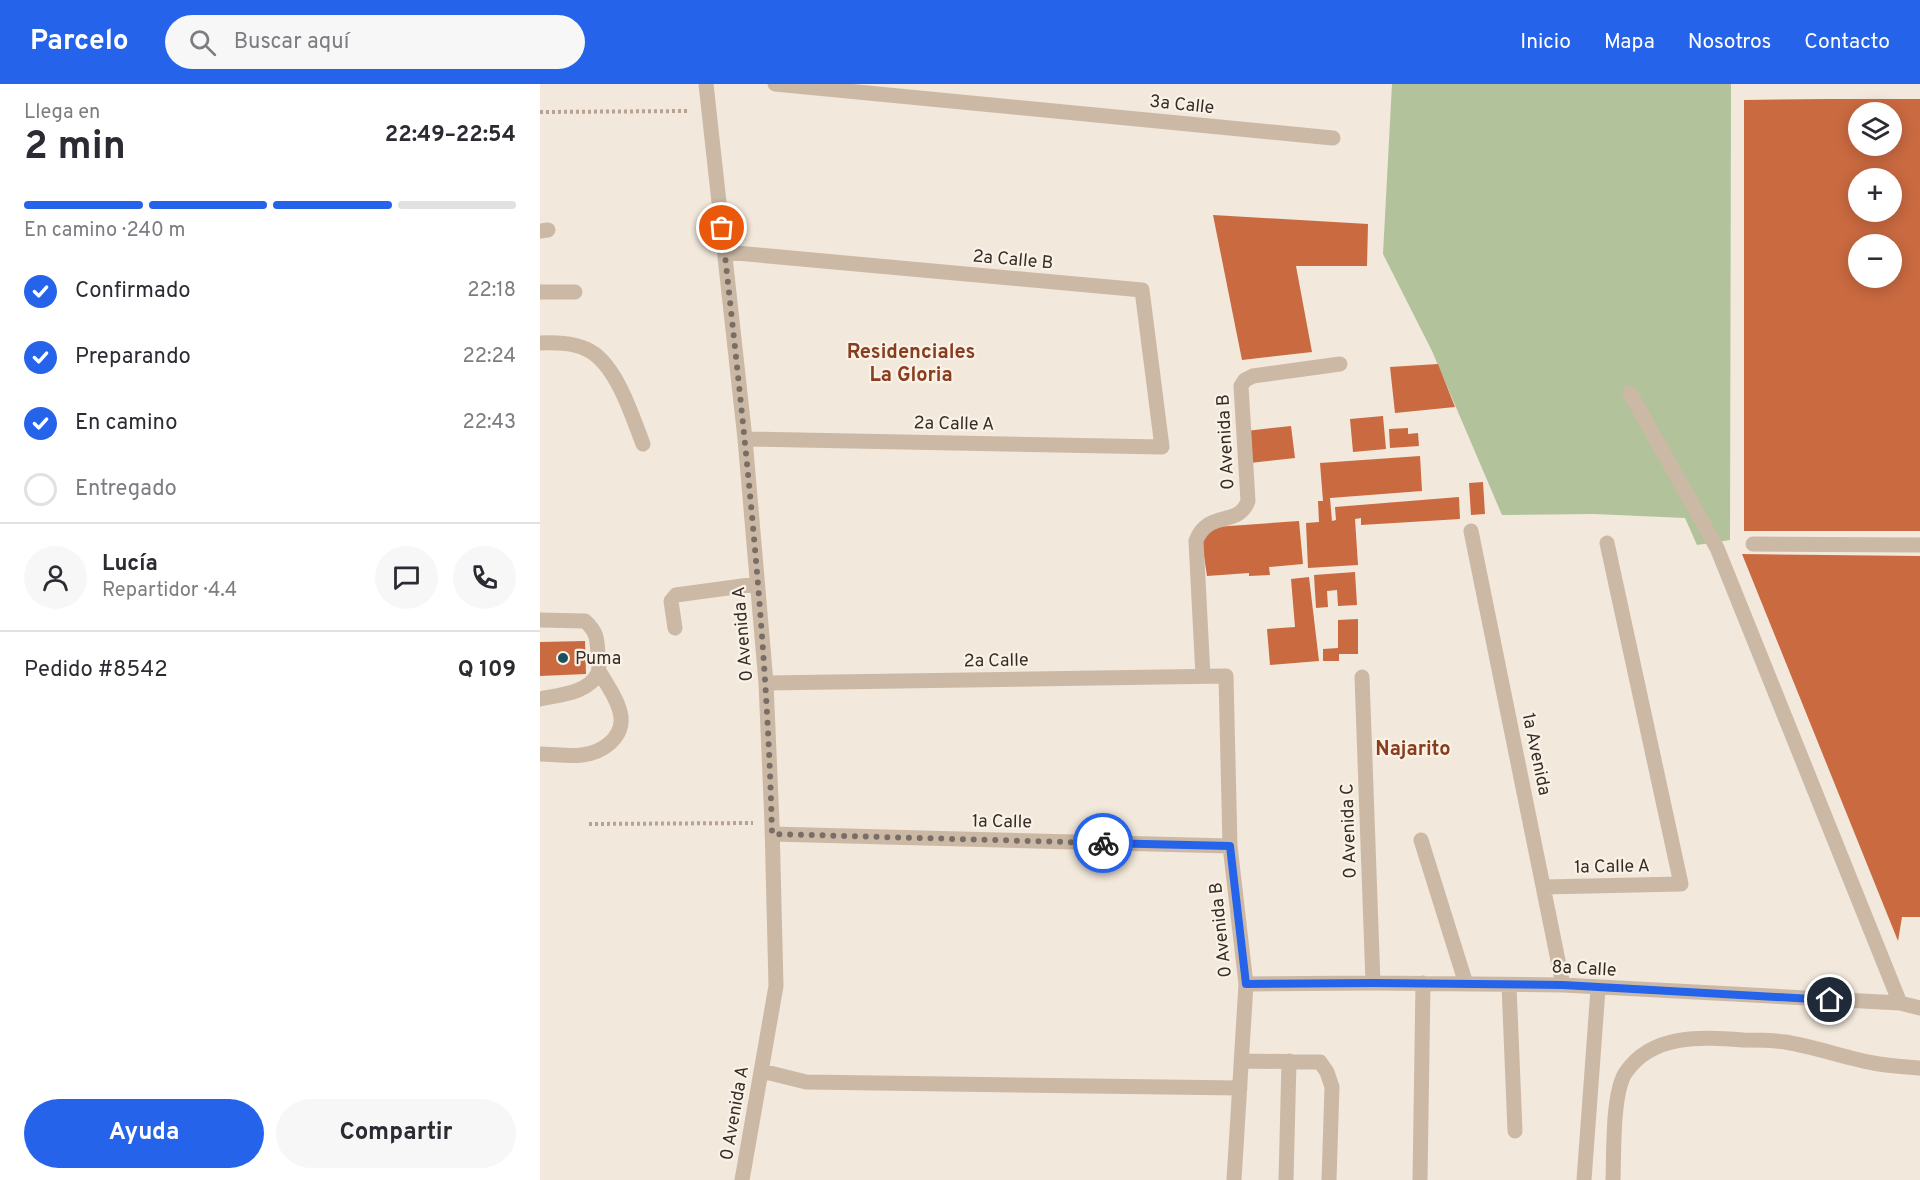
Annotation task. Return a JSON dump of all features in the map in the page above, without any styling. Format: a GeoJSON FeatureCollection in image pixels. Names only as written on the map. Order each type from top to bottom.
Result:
{"type":"FeatureCollection","features":[{"type":"Feature","properties":{"kind":"street","name":"0 Avenida A"},"geometry":{"type":"LineString","coordinates":[[706,84],[745,439],[758,584],[766,684],[772,829],[776,986],[742,1180]]}},
{"type":"Feature","properties":{"kind":"street","name":"3a Calle"},"geometry":{"type":"LineString","coordinates":[[775,84],[1333,138]]}},
{"type":"Feature","properties":{"kind":"street","name":"2a Calle B"},"geometry":{"type":"LineString","coordinates":[[725,252],[1142,290],[1162,447]]}},
{"type":"Feature","properties":{"kind":"street"},"geometry":{"type":"LineString","coordinates":[[540,292],[575,292]]}},
{"type":"Feature","properties":{"kind":"street"},"geometry":{"type":"LineString","coordinates":[[540,343],[551,342],[587,349],[602,360],[621,388],[643,444]]}},
{"type":"Feature","properties":{"kind":"street","name":"0 Avenida B"},"geometry":{"type":"LineString","coordinates":[[1203,676],[1196,541],[1200,531],[1208,523],[1240,513],[1248,501],[1241,386],[1245,380],[1253,376],[1340,364]]}},
{"type":"Feature","properties":{"kind":"street"},"geometry":{"type":"LineString","coordinates":[[1630,393],[1717,548],[1900,1004]]}},
{"type":"Feature","properties":{"kind":"street","name":"2a Calle A"},"geometry":{"type":"LineString","coordinates":[[745,439],[1162,447]]}},
{"type":"Feature","properties":{"kind":"street","name":"1a Avenida"},"geometry":{"type":"LineString","coordinates":[[1471,531],[1563,985]]}},
{"type":"Feature","properties":{"kind":"street","name":"1a Calle A"},"geometry":{"type":"LineString","coordinates":[[1544,887],[1681,884],[1607,543]]}},
{"type":"Feature","properties":{"kind":"street"},"geometry":{"type":"LineString","coordinates":[[1753,544],[1920,545]]}},
{"type":"Feature","properties":{"kind":"street"},"geometry":{"type":"LineString","coordinates":[[675,628],[671,601],[676,595],[758,584]]}},
{"type":"Feature","properties":{"kind":"street"},"geometry":{"type":"LineString","coordinates":[[540,620],[585,621],[595,630],[599,671],[614,697],[621,717],[619,730],[613,741],[602,750],[583,755],[540,754]]}},
{"type":"Feature","properties":{"kind":"street"},"geometry":{"type":"LineString","coordinates":[[540,699],[572,692],[591,683],[599,671]]}},
{"type":"Feature","properties":{"kind":"street","name":"0 Avenida B"},"geometry":{"type":"LineString","coordinates":[[1226,676],[1230,846],[1246,984],[1234,1180]]}},
{"type":"Feature","properties":{"kind":"street","name":"2a Calle"},"geometry":{"type":"LineString","coordinates":[[766,684],[1226,676]]}},
{"type":"Feature","properties":{"kind":"street","name":"0 Avenida C"},"geometry":{"type":"LineString","coordinates":[[1362,677],[1373,983]]}},
{"type":"Feature","properties":{"kind":"street","name":"1a Calle"},"geometry":{"type":"LineString","coordinates":[[772,829],[1230,846]]}},
{"type":"Feature","properties":{"kind":"street"},"geometry":{"type":"LineString","coordinates":[[1421,840],[1467,984]]}},
{"type":"Feature","properties":{"kind":"street"},"geometry":{"type":"LineString","coordinates":[[1420,1180],[1423,983]]}},
{"type":"Feature","properties":{"kind":"street","name":"8a Calle"},"geometry":{"type":"LineString","coordinates":[[1246,984],[1563,985],[1598,989],[1900,1004],[1920,1008]]}},
{"type":"Feature","properties":{"kind":"street"},"geometry":{"type":"LineString","coordinates":[[1509,985],[1515,1131]]}},
{"type":"Feature","properties":{"kind":"street"},"geometry":{"type":"LineString","coordinates":[[1584,1180],[1598,989]]}},
{"type":"Feature","properties":{"kind":"street"},"geometry":{"type":"LineString","coordinates":[[1613,1180],[1617,1109],[1621,1085],[1626,1072],[1641,1056],[1659,1046],[1681,1039],[1725,1038],[1785,1042],[1879,1064],[1920,1068]]}},
{"type":"Feature","properties":{"kind":"street"},"geometry":{"type":"LineString","coordinates":[[1241,1060],[1320,1062],[1327,1072],[1332,1087],[1329,1180]]}},
{"type":"Feature","properties":{"kind":"street"},"geometry":{"type":"LineString","coordinates":[[1286,1180],[1289,1061]]}},
{"type":"Feature","properties":{"kind":"street"},"geometry":{"type":"LineString","coordinates":[[762,1071],[806,1082],[1240,1088]]}},
{"type":"Feature","properties":{"kind":"path"},"geometry":{"type":"LineString","coordinates":[[540,112],[709,111]]}},
{"type":"Feature","properties":{"kind":"path"},"geometry":{"type":"LineString","coordinates":[[589,824],[772,829]]}},
{"type":"Feature","properties":{"kind":"green space"},"geometry":{"type":"Polygon","coordinates":[[[1392,84],[1731,84],[1730,540],[1697,545],[1685,518],[1594,514],[1502,515],[1432,351],[1383,254],[1392,84]]]}},
{"type":"Feature","properties":{"kind":"building"},"geometry":{"type":"Polygon","coordinates":[[[1920,99],[1920,531],[1744,531],[1744,100],[1920,99]]]}},
{"type":"Feature","properties":{"kind":"building"},"geometry":{"type":"Polygon","coordinates":[[[1213,215],[1368,224],[1367,266],[1296,266],[1312,352],[1242,360],[1213,215]]]}},
{"type":"Feature","properties":{"kind":"building"},"geometry":{"type":"Polygon","coordinates":[[[1438,364],[1455,407],[1395,413],[1390,367],[1438,364]]]}},
{"type":"Feature","properties":{"kind":"building"},"geometry":{"type":"Polygon","coordinates":[[[1383,416],[1386,449],[1353,452],[1350,419],[1383,416]]]}},
{"type":"Feature","properties":{"kind":"building"},"geometry":{"type":"Polygon","coordinates":[[[1291,426],[1295,458],[1250,463],[1246,431],[1291,426]]]}},
{"type":"Feature","properties":{"kind":"building"},"geometry":{"type":"Polygon","coordinates":[[[1408,428],[1408,434],[1418,433],[1419,446],[1390,448],[1389,429],[1408,428]]]}},
{"type":"Feature","properties":{"kind":"building"},"geometry":{"type":"Polygon","coordinates":[[[1420,456],[1422,491],[1330,498],[1332,521],[1336,520],[1335,507],[1459,497],[1460,519],[1361,525],[1361,518],[1355,519],[1358,565],[1308,568],[1306,523],[1319,522],[1318,501],[1323,501],[1320,463],[1420,456]]]}},
{"type":"Feature","properties":{"kind":"building"},"geometry":{"type":"Polygon","coordinates":[[[1483,482],[1485,514],[1471,515],[1469,483],[1483,482]]]}},
{"type":"Feature","properties":{"kind":"building"},"geometry":{"type":"Polygon","coordinates":[[[1299,521],[1303,564],[1269,567],[1270,575],[1249,576],[1249,573],[1207,576],[1201,536],[1215,527],[1299,521]]]}},
{"type":"Feature","properties":{"kind":"building"},"geometry":{"type":"Polygon","coordinates":[[[1742,554],[1920,556],[1920,917],[1902,917],[1898,941],[1742,554]]]}},
{"type":"Feature","properties":{"kind":"building"},"geometry":{"type":"Polygon","coordinates":[[[1355,572],[1357,605],[1338,606],[1337,590],[1327,591],[1328,607],[1316,608],[1314,575],[1355,572]]]}},
{"type":"Feature","properties":{"kind":"building"},"geometry":{"type":"Polygon","coordinates":[[[1309,577],[1319,661],[1270,665],[1267,629],[1295,627],[1291,579],[1309,577]]]}},
{"type":"Feature","properties":{"kind":"building"},"geometry":{"type":"Polygon","coordinates":[[[1358,619],[1358,654],[1339,654],[1339,661],[1323,661],[1323,649],[1338,648],[1338,620],[1358,619]]]}},
{"type":"Feature","properties":{"kind":"building","name":"Puma"},"geometry":{"type":"Polygon","coordinates":[[[585,641],[586,674],[540,676],[540,642],[585,641]]]}},
{"type":"Feature","properties":{"kind":"way so far"},"geometry":{"type":"LineString","coordinates":[[722,228],[745,439],[766,684],[772,834],[1103,843]]}},
{"type":"Feature","properties":{"kind":"place","name":"Puma"},"geometry":{"type":"Point","coordinates":[563,658]}},
{"type":"Feature","properties":{"kind":"district","name":"Residenciales La Gloria"},"geometry":{"type":"Point","coordinates":[911,362]}},
{"type":"Feature","properties":{"kind":"district","name":"Najarito"},"geometry":{"type":"Point","coordinates":[1413,748]}},
{"type":"Feature","properties":{"kind":"route"},"geometry":{"type":"LineString","coordinates":[[1103,843],[1230,846],[1246,984],[1563,985],[1598,989],[1830,1000]]}}]}
